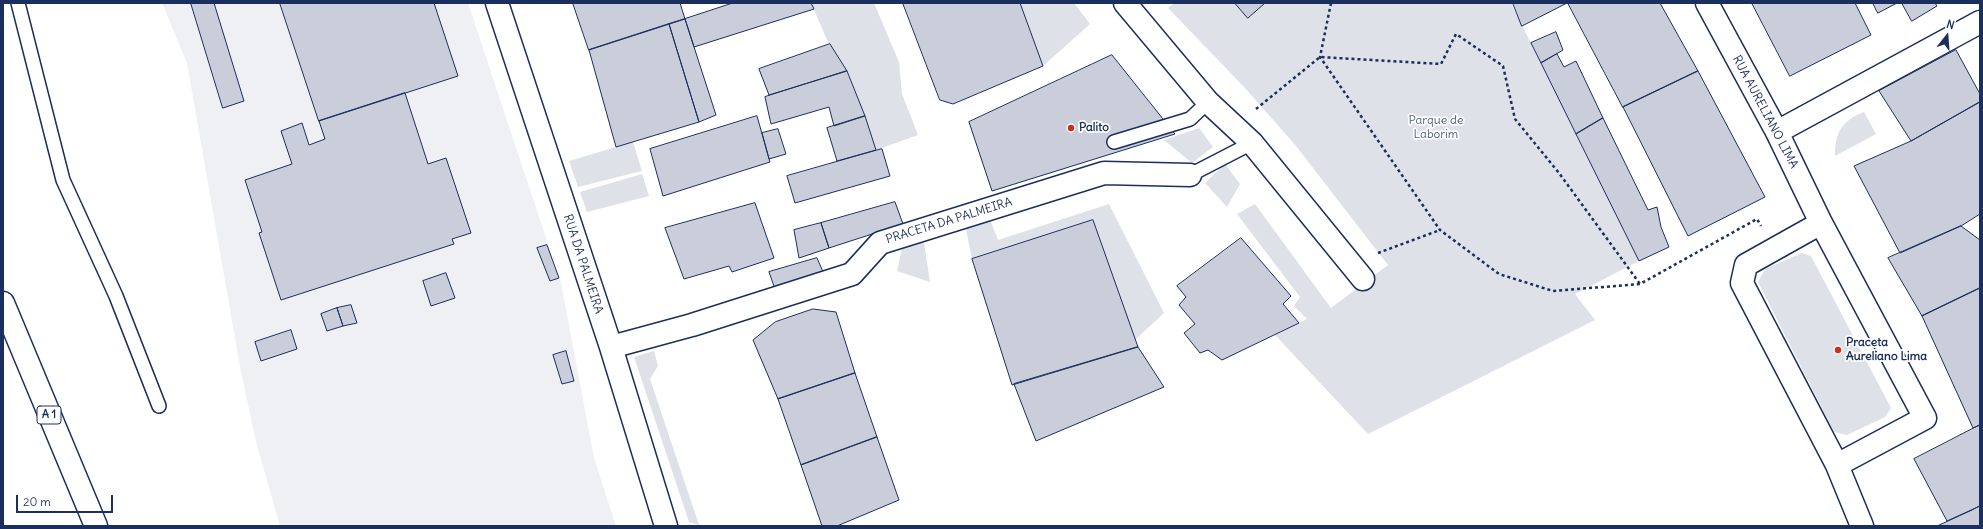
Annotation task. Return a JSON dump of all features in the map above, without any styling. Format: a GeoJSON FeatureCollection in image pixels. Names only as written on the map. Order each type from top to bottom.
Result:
{"type":"FeatureCollection","features":[{"type":"Feature","properties":{"kind":"main road","name":"RUA DA PALMEIRA"},"geometry":{"type":"LineString","coordinates":[[497,3],[611,347],[666,526]]}},
{"type":"Feature","properties":{"kind":"main road"},"geometry":{"type":"LineString","coordinates":[[1125,3],[1208,102],[1252,143],[1357,271]]}},
{"type":"Feature","properties":{"kind":"main road","name":"RUA AURELIANO LIMA"},"geometry":{"type":"LineString","coordinates":[[1707,3],[1777,132],[1821,223]]}},
{"type":"Feature","properties":{"kind":"main road"},"geometry":{"type":"LineString","coordinates":[[1777,132],[1980,22]]}},
{"type":"Feature","properties":{"kind":"main road","name":"PRACETA DA PALMEIRA"},"geometry":{"type":"LineString","coordinates":[[611,347],[692,325],[852,274],[880,243],[1104,173],[1190,175]]}},
{"type":"Feature","properties":{"kind":"main road"},"geometry":{"type":"LineString","coordinates":[[1837,465],[1925,418],[1821,223],[1746,266],[1742,283],[1837,465],[1862,526]]}},
{"type":"Feature","properties":{"kind":"main road","name":"A 1"},"geometry":{"type":"LineString","coordinates":[[3,303],[96,526]]}},
{"type":"Feature","properties":{"kind":"lane"},"geometry":{"type":"LineString","coordinates":[[18,3],[63,180],[116,296],[159,406]]}},
{"type":"Feature","properties":{"kind":"lane"},"geometry":{"type":"LineString","coordinates":[[1114,142],[1190,119],[1208,102]]}},
{"type":"Feature","properties":{"kind":"lane","name":"PRACETA DA PALMEIRA"},"geometry":{"type":"LineString","coordinates":[[1190,175],[1252,143]]}},
{"type":"Feature","properties":{"kind":"path"},"geometry":{"type":"LineString","coordinates":[[1208,102],[1256,109],[1320,57],[1332,3]]}},
{"type":"Feature","properties":{"kind":"path"},"geometry":{"type":"LineString","coordinates":[[1320,57],[1441,64],[1456,34],[1503,66],[1515,119],[1559,173],[1640,284]]}},
{"type":"Feature","properties":{"kind":"path"},"geometry":{"type":"LineString","coordinates":[[1320,57],[1440,230],[1499,274],[1553,291],[1640,284],[1757,219],[1773,250]]}},
{"type":"Feature","properties":{"kind":"path"},"geometry":{"type":"LineString","coordinates":[[1357,271],[1440,230]]}},
{"type":"Feature","properties":{"kind":"shaded area"},"geometry":{"type":"Polygon","coordinates":[[[162,3],[468,3],[561,283],[594,458],[616,526],[280,526],[256,442],[240,367],[187,63],[162,3]]]}},
{"type":"Feature","properties":{"kind":"green space"},"geometry":{"type":"Polygon","coordinates":[[[811,3],[874,3],[899,62],[902,94],[918,135],[876,150],[849,74],[828,42],[811,3]]]}},
{"type":"Feature","properties":{"kind":"green space"},"geometry":{"type":"Polygon","coordinates":[[[1020,3],[1074,3],[1090,24],[1043,66],[1020,3]]]}},
{"type":"Feature","properties":{"kind":"green space","name":"Parque de Laborim"},"geometry":{"type":"Polygon","coordinates":[[[1175,3],[1511,3],[1639,261],[1575,294],[1595,320],[1368,434],[1275,335],[1307,319],[1294,306],[1300,297],[1237,214],[1255,204],[1331,308],[1388,265],[1296,146],[1245,88],[1168,8],[1175,3]]]}},
{"type":"Feature","properties":{"kind":"green space"},"geometry":{"type":"Polygon","coordinates":[[[1864,112],[1876,134],[1835,156],[1836,141],[1841,129],[1850,119],[1864,112]]]}},
{"type":"Feature","properties":{"kind":"green space"},"geometry":{"type":"Polygon","coordinates":[[[1199,128],[1213,147],[1192,163],[1164,140],[1199,128]]]}},
{"type":"Feature","properties":{"kind":"green space"},"geometry":{"type":"Polygon","coordinates":[[[633,142],[642,171],[578,187],[569,161],[633,142]]]}},
{"type":"Feature","properties":{"kind":"green space"},"geometry":{"type":"Polygon","coordinates":[[[1225,164],[1240,184],[1227,207],[1205,183],[1225,164]]]}},
{"type":"Feature","properties":{"kind":"green space"},"geometry":{"type":"Polygon","coordinates":[[[642,174],[649,196],[587,212],[580,192],[642,174]]]}},
{"type":"Feature","properties":{"kind":"green space"},"geometry":{"type":"Polygon","coordinates":[[[1109,204],[1164,313],[1135,340],[1093,220],[972,259],[965,224],[989,217],[998,240],[1109,204]]]}},
{"type":"Feature","properties":{"kind":"green space"},"geometry":{"type":"Polygon","coordinates":[[[903,243],[924,243],[930,282],[897,271],[903,243]]]}},
{"type":"Feature","properties":{"kind":"green space"},"geometry":{"type":"Polygon","coordinates":[[[1802,253],[1811,256],[1891,408],[1885,417],[1847,435],[1834,432],[1758,282],[1765,269],[1802,253]]]}},
{"type":"Feature","properties":{"kind":"green space"},"geometry":{"type":"Polygon","coordinates":[[[654,351],[658,366],[650,379],[699,525],[689,522],[634,357],[654,351]]]}},
{"type":"Feature","properties":{"kind":"building"},"geometry":{"type":"Polygon","coordinates":[[[191,3],[214,3],[244,101],[223,108],[191,3]]]}},
{"type":"Feature","properties":{"kind":"building"},"geometry":{"type":"Polygon","coordinates":[[[280,3],[434,3],[458,76],[319,121],[280,3]]]}},
{"type":"Feature","properties":{"kind":"building"},"geometry":{"type":"Polygon","coordinates":[[[573,3],[680,3],[685,19],[589,50],[573,3]]]}},
{"type":"Feature","properties":{"kind":"building"},"geometry":{"type":"Polygon","coordinates":[[[733,3],[811,3],[814,9],[694,47],[685,19],[733,3]]]}},
{"type":"Feature","properties":{"kind":"building"},"geometry":{"type":"Polygon","coordinates":[[[903,3],[1020,3],[1043,66],[953,104],[940,100],[903,3]]]}},
{"type":"Feature","properties":{"kind":"building"},"geometry":{"type":"Polygon","coordinates":[[[1235,3],[1265,3],[1248,18],[1235,3]]]}},
{"type":"Feature","properties":{"kind":"building"},"geometry":{"type":"Polygon","coordinates":[[[1513,3],[1567,3],[1522,26],[1513,3]]]}},
{"type":"Feature","properties":{"kind":"building"},"geometry":{"type":"Polygon","coordinates":[[[1568,3],[1660,3],[1698,71],[1623,107],[1568,3]]]}},
{"type":"Feature","properties":{"kind":"building"},"geometry":{"type":"Polygon","coordinates":[[[1752,3],[1855,3],[1871,35],[1790,76],[1752,3]]]}},
{"type":"Feature","properties":{"kind":"building"},"geometry":{"type":"Polygon","coordinates":[[[1873,3],[1897,3],[1878,13],[1873,3]]]}},
{"type":"Feature","properties":{"kind":"building"},"geometry":{"type":"Polygon","coordinates":[[[1902,3],[1935,3],[1937,6],[1912,21],[1902,3]]]}},
{"type":"Feature","properties":{"kind":"building"},"geometry":{"type":"Polygon","coordinates":[[[685,19],[716,115],[699,122],[669,24],[685,19]]]}},
{"type":"Feature","properties":{"kind":"building"},"geometry":{"type":"Polygon","coordinates":[[[669,24],[699,122],[616,147],[589,50],[669,24]]]}},
{"type":"Feature","properties":{"kind":"building"},"geometry":{"type":"Polygon","coordinates":[[[1556,32],[1563,50],[1541,63],[1531,43],[1556,32]]]}},
{"type":"Feature","properties":{"kind":"building"},"geometry":{"type":"Polygon","coordinates":[[[830,44],[847,71],[769,95],[759,69],[830,44]]]}},
{"type":"Feature","properties":{"kind":"building"},"geometry":{"type":"Polygon","coordinates":[[[1956,50],[1980,94],[1980,102],[1911,141],[1879,91],[1956,50]]]}},
{"type":"Feature","properties":{"kind":"building"},"geometry":{"type":"Polygon","coordinates":[[[1557,54],[1564,67],[1576,61],[1603,118],[1576,134],[1541,63],[1557,54]]]}},
{"type":"Feature","properties":{"kind":"building","name":"Palito"},"geometry":{"type":"Polygon","coordinates":[[[1112,55],[1175,134],[992,191],[969,122],[1112,55]]]}},
{"type":"Feature","properties":{"kind":"building"},"geometry":{"type":"Polygon","coordinates":[[[847,71],[865,116],[834,126],[829,107],[771,124],[765,97],[847,71]]]}},
{"type":"Feature","properties":{"kind":"building"},"geometry":{"type":"Polygon","coordinates":[[[1698,71],[1765,197],[1688,236],[1623,107],[1698,71]]]}},
{"type":"Feature","properties":{"kind":"building"},"geometry":{"type":"Polygon","coordinates":[[[405,93],[428,164],[446,158],[471,233],[452,239],[454,244],[281,300],[259,233],[262,232],[245,180],[292,164],[281,131],[302,123],[309,145],[325,139],[319,121],[405,93]]]}},
{"type":"Feature","properties":{"kind":"building"},"geometry":{"type":"Polygon","coordinates":[[[1980,102],[1980,214],[1961,226],[1900,253],[1854,166],[1911,141],[1980,102]]]}},
{"type":"Feature","properties":{"kind":"building"},"geometry":{"type":"Polygon","coordinates":[[[757,116],[770,162],[663,196],[650,149],[757,116]]]}},
{"type":"Feature","properties":{"kind":"building"},"geometry":{"type":"Polygon","coordinates":[[[865,116],[876,150],[837,161],[827,128],[865,116]]]}},
{"type":"Feature","properties":{"kind":"building"},"geometry":{"type":"Polygon","coordinates":[[[1603,118],[1648,210],[1657,207],[1661,227],[1669,247],[1639,261],[1576,134],[1603,118]]]}},
{"type":"Feature","properties":{"kind":"building"},"geometry":{"type":"Polygon","coordinates":[[[778,129],[786,154],[769,159],[762,133],[778,129]]]}},
{"type":"Feature","properties":{"kind":"building"},"geometry":{"type":"Polygon","coordinates":[[[882,149],[890,176],[795,203],[787,176],[882,149]]]}},
{"type":"Feature","properties":{"kind":"building"},"geometry":{"type":"Polygon","coordinates":[[[895,202],[903,224],[829,248],[821,223],[895,202]]]}},
{"type":"Feature","properties":{"kind":"building"},"geometry":{"type":"Polygon","coordinates":[[[755,203],[774,258],[732,272],[729,266],[684,279],[665,228],[755,203]]]}},
{"type":"Feature","properties":{"kind":"building"},"geometry":{"type":"Polygon","coordinates":[[[1093,220],[1138,347],[1012,385],[972,259],[1093,220]]]}},
{"type":"Feature","properties":{"kind":"building"},"geometry":{"type":"Polygon","coordinates":[[[821,223],[829,248],[799,258],[794,230],[821,223]]]}},
{"type":"Feature","properties":{"kind":"building"},"geometry":{"type":"Polygon","coordinates":[[[1961,226],[1980,240],[1980,288],[1922,316],[1888,258],[1961,226]]]}},
{"type":"Feature","properties":{"kind":"building"},"geometry":{"type":"Polygon","coordinates":[[[1241,238],[1291,296],[1283,304],[1299,323],[1222,360],[1208,350],[1200,353],[1184,333],[1195,324],[1179,305],[1186,297],[1177,286],[1241,238]]]}},
{"type":"Feature","properties":{"kind":"building"},"geometry":{"type":"Polygon","coordinates":[[[547,245],[559,278],[550,281],[537,248],[547,245]]]}},
{"type":"Feature","properties":{"kind":"building"},"geometry":{"type":"Polygon","coordinates":[[[817,258],[824,274],[775,289],[769,272],[817,258]]]}},
{"type":"Feature","properties":{"kind":"building"},"geometry":{"type":"Polygon","coordinates":[[[446,273],[455,298],[431,306],[423,281],[446,273]]]}},
{"type":"Feature","properties":{"kind":"building"},"geometry":{"type":"Polygon","coordinates":[[[1980,288],[1980,425],[1973,428],[1922,316],[1980,288]]]}},
{"type":"Feature","properties":{"kind":"building"},"geometry":{"type":"Polygon","coordinates":[[[351,305],[357,323],[343,326],[337,308],[351,305]]]}},
{"type":"Feature","properties":{"kind":"building"},"geometry":{"type":"Polygon","coordinates":[[[337,308],[343,326],[327,331],[321,314],[337,308]]]}},
{"type":"Feature","properties":{"kind":"building"},"geometry":{"type":"Polygon","coordinates":[[[813,309],[836,312],[855,373],[778,399],[753,340],[775,322],[813,309]]]}},
{"type":"Feature","properties":{"kind":"building"},"geometry":{"type":"Polygon","coordinates":[[[291,330],[297,349],[261,361],[255,342],[291,330]]]}},
{"type":"Feature","properties":{"kind":"building"},"geometry":{"type":"Polygon","coordinates":[[[1138,347],[1164,387],[1036,441],[1014,384],[1138,347]]]}},
{"type":"Feature","properties":{"kind":"building"},"geometry":{"type":"Polygon","coordinates":[[[566,351],[574,381],[562,384],[553,355],[566,351]]]}},
{"type":"Feature","properties":{"kind":"building"},"geometry":{"type":"Polygon","coordinates":[[[855,373],[877,437],[801,465],[778,399],[855,373]]]}},
{"type":"Feature","properties":{"kind":"building"},"geometry":{"type":"Polygon","coordinates":[[[1980,425],[1980,506],[1947,521],[1914,459],[1980,425]]]}},
{"type":"Feature","properties":{"kind":"building"},"geometry":{"type":"Polygon","coordinates":[[[877,437],[899,500],[837,526],[822,526],[801,465],[877,437]]]}},
{"type":"Feature","properties":{"kind":"building"},"geometry":{"type":"Polygon","coordinates":[[[1980,506],[1980,526],[1937,526],[1972,510],[1980,506]]]}},
{"type":"Feature","properties":{"kind":"place","name":"Palito"},"geometry":{"type":"Point","coordinates":[1071,128]}},
{"type":"Feature","properties":{"kind":"place","name":"Praceta Aureliano Lima"},"geometry":{"type":"Point","coordinates":[1838,350]}}]}
